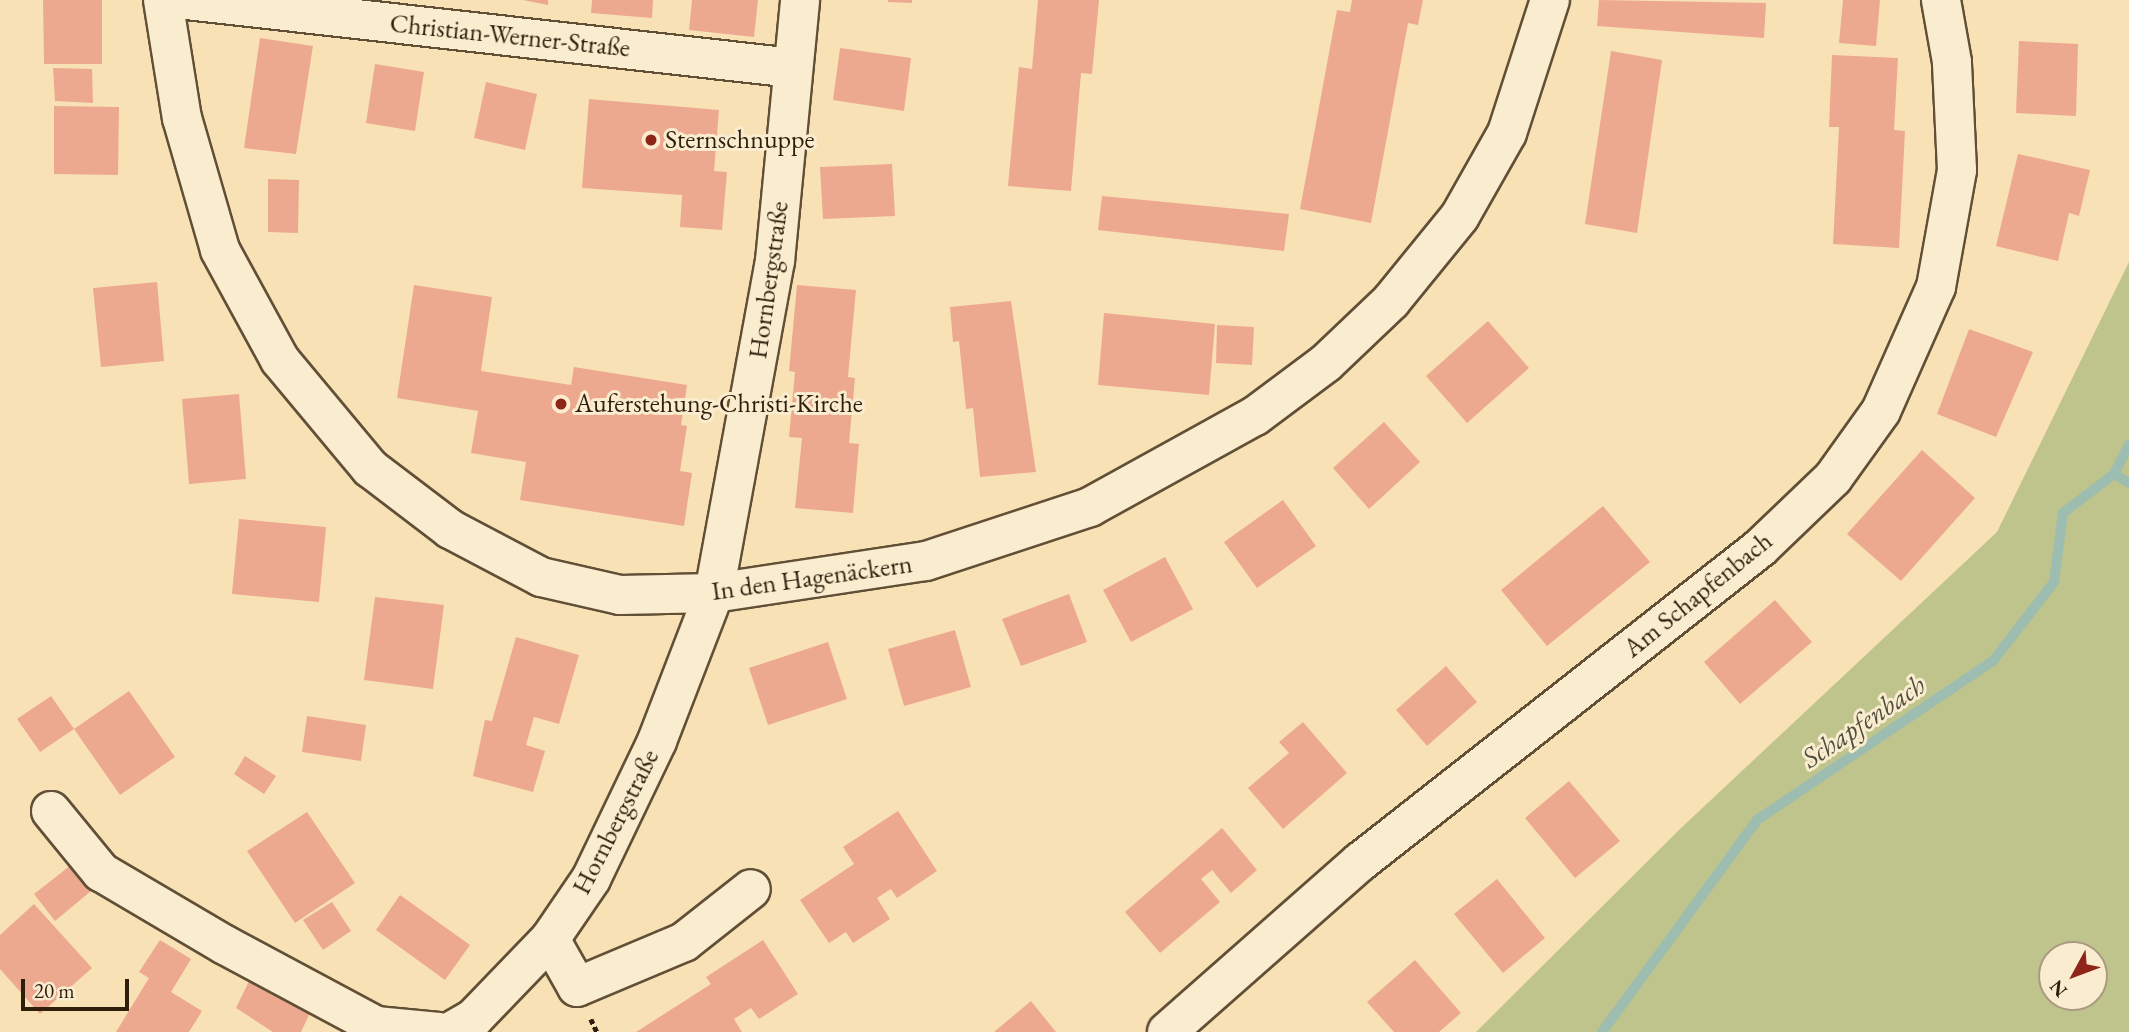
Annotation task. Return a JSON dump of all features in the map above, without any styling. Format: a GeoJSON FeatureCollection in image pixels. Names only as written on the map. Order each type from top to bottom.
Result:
{"type":"FeatureCollection","features":[{"type":"Feature","properties":{"kind":"street","name":"In den Hagenäckern"},"geometry":{"type":"LineString","coordinates":[[163,0],[182,118],[220,250],[280,360],[370,468],[450,530],[541,577],[620,595],[714,593],[926,561],[1090,507],[1255,415],[1326,363],[1382,310],[1460,216],[1507,133],[1550,0]]}},
{"type":"Feature","properties":{"kind":"street","name":"Christian-Werner-Straße"},"geometry":{"type":"LineString","coordinates":[[187,0],[793,68]]}},
{"type":"Feature","properties":{"kind":"street","name":"Hornbergstraße"},"geometry":{"type":"LineString","coordinates":[[450,1032],[474,1017],[550,939],[591,879],[651,754],[714,593],[775,261],[800,0]]}},
{"type":"Feature","properties":{"kind":"street","name":"Am Schapfenbach"},"geometry":{"type":"LineString","coordinates":[[1167,1032],[1360,862],[1760,548],[1833,478],[1881,411],[1936,287],[1957,170],[1952,62],[1941,0]]}},
{"type":"Feature","properties":{"kind":"street"},"geometry":{"type":"LineString","coordinates":[[51,811],[101,872],[225,945],[376,1026],[439,1032]]}},
{"type":"Feature","properties":{"kind":"street"},"geometry":{"type":"LineString","coordinates":[[550,939],[577,986],[684,943],[751,889]]}},
{"type":"Feature","properties":{"kind":"green space"},"geometry":{"type":"Polygon","coordinates":[[[2129,262],[2129,1032],[1476,1032],[1680,829],[1997,532],[2129,262]]]}},
{"type":"Feature","properties":{"kind":"building"},"geometry":{"type":"Polygon","coordinates":[[[43,0],[102,0],[102,64],[44,64],[43,0]]]}},
{"type":"Feature","properties":{"kind":"building"},"geometry":{"type":"Polygon","coordinates":[[[523,0],[548,0],[548,5],[523,0]]]}},
{"type":"Feature","properties":{"kind":"building"},"geometry":{"type":"Polygon","coordinates":[[[592,0],[653,0],[652,18],[591,13],[592,0]]]}},
{"type":"Feature","properties":{"kind":"building"},"geometry":{"type":"Polygon","coordinates":[[[692,0],[758,0],[754,37],[689,30],[692,0]]]}},
{"type":"Feature","properties":{"kind":"building"},"geometry":{"type":"Polygon","coordinates":[[[912,0],[912,3],[888,2],[912,0]]]}},
{"type":"Feature","properties":{"kind":"building"},"geometry":{"type":"Polygon","coordinates":[[[1038,0],[1099,0],[1092,74],[1081,73],[1071,191],[1008,186],[1019,67],[1032,69],[1038,0]]]}},
{"type":"Feature","properties":{"kind":"building"},"geometry":{"type":"Polygon","coordinates":[[[1352,0],[1423,0],[1418,25],[1408,23],[1371,223],[1300,209],[1337,10],[1350,12],[1352,0]]]}},
{"type":"Feature","properties":{"kind":"building"},"geometry":{"type":"Polygon","coordinates":[[[1599,0],[1766,3],[1764,38],[1597,26],[1599,0]]]}},
{"type":"Feature","properties":{"kind":"building"},"geometry":{"type":"Polygon","coordinates":[[[1843,0],[1880,0],[1876,46],[1839,43],[1843,0]]]}},
{"type":"Feature","properties":{"kind":"building"},"geometry":{"type":"Polygon","coordinates":[[[260,38],[313,46],[296,154],[244,148],[260,38]]]}},
{"type":"Feature","properties":{"kind":"building"},"geometry":{"type":"Polygon","coordinates":[[[2019,41],[2078,44],[2076,116],[2016,113],[2019,41]]]}},
{"type":"Feature","properties":{"kind":"building"},"geometry":{"type":"Polygon","coordinates":[[[840,48],[911,58],[904,111],[833,100],[840,48]]]}},
{"type":"Feature","properties":{"kind":"building"},"geometry":{"type":"Polygon","coordinates":[[[1611,51],[1662,60],[1637,233],[1585,224],[1611,51]]]}},
{"type":"Feature","properties":{"kind":"building"},"geometry":{"type":"Polygon","coordinates":[[[1832,55],[1898,58],[1894,130],[1905,131],[1899,248],[1833,244],[1839,127],[1829,127],[1832,55]]]}},
{"type":"Feature","properties":{"kind":"building"},"geometry":{"type":"Polygon","coordinates":[[[375,64],[424,72],[415,131],[366,123],[375,64]]]}},
{"type":"Feature","properties":{"kind":"building"},"geometry":{"type":"Polygon","coordinates":[[[53,68],[92,69],[93,103],[55,101],[53,68]]]}},
{"type":"Feature","properties":{"kind":"building"},"geometry":{"type":"Polygon","coordinates":[[[486,82],[537,94],[525,150],[474,138],[486,82]]]}},
{"type":"Feature","properties":{"kind":"building","name":"Sternschnuppe"},"geometry":{"type":"Polygon","coordinates":[[[589,99],[719,110],[714,171],[727,172],[722,230],[680,227],[682,195],[582,188],[589,99]]]}},
{"type":"Feature","properties":{"kind":"building"},"geometry":{"type":"Polygon","coordinates":[[[54,106],[119,107],[118,175],[54,174],[54,106]]]}},
{"type":"Feature","properties":{"kind":"building"},"geometry":{"type":"Polygon","coordinates":[[[2018,154],[2090,170],[2079,216],[2069,213],[2058,261],[1996,246],[2018,154]]]}},
{"type":"Feature","properties":{"kind":"building"},"geometry":{"type":"Polygon","coordinates":[[[892,164],[895,216],[823,219],[820,167],[892,164]]]}},
{"type":"Feature","properties":{"kind":"building"},"geometry":{"type":"Polygon","coordinates":[[[268,179],[299,180],[298,233],[268,232],[268,179]]]}},
{"type":"Feature","properties":{"kind":"building"},"geometry":{"type":"Polygon","coordinates":[[[1102,196],[1289,214],[1284,251],[1098,230],[1102,196]]]}},
{"type":"Feature","properties":{"kind":"building"},"geometry":{"type":"Polygon","coordinates":[[[157,282],[164,361],[101,367],[93,288],[157,282]]]}},
{"type":"Feature","properties":{"kind":"building","name":"Auferstehung-Christi-Kirche"},"geometry":{"type":"Polygon","coordinates":[[[414,285],[492,297],[481,371],[571,385],[574,367],[687,385],[681,425],[687,426],[680,471],[692,473],[684,526],[520,500],[526,462],[471,453],[478,411],[397,398],[414,285]]]}},
{"type":"Feature","properties":{"kind":"building"},"geometry":{"type":"Polygon","coordinates":[[[797,285],[856,290],[848,377],[855,378],[849,443],[859,444],[853,513],[795,508],[802,438],[789,437],[795,372],[789,371],[797,285]]]}},
{"type":"Feature","properties":{"kind":"building"},"geometry":{"type":"Polygon","coordinates":[[[1011,301],[1036,472],[980,477],[973,408],[966,409],[959,341],[953,342],[950,307],[1011,301]]]}},
{"type":"Feature","properties":{"kind":"building"},"geometry":{"type":"Polygon","coordinates":[[[1104,313],[1215,324],[1209,395],[1098,385],[1104,313]]]}},
{"type":"Feature","properties":{"kind":"building"},"geometry":{"type":"Polygon","coordinates":[[[1488,321],[1529,368],[1467,423],[1426,376],[1488,321]]]}},
{"type":"Feature","properties":{"kind":"building"},"geometry":{"type":"Polygon","coordinates":[[[1217,325],[1254,327],[1252,365],[1216,363],[1217,325]]]}},
{"type":"Feature","properties":{"kind":"building"},"geometry":{"type":"Polygon","coordinates":[[[1969,329],[2033,352],[1996,437],[1937,414],[1969,329]]]}},
{"type":"Feature","properties":{"kind":"building"},"geometry":{"type":"Polygon","coordinates":[[[239,394],[246,479],[189,484],[182,399],[239,394]]]}},
{"type":"Feature","properties":{"kind":"building"},"geometry":{"type":"Polygon","coordinates":[[[1384,422],[1420,462],[1369,509],[1333,468],[1384,422]]]}},
{"type":"Feature","properties":{"kind":"building"},"geometry":{"type":"Polygon","coordinates":[[[1922,450],[1975,498],[1901,581],[1847,534],[1922,450]]]}},
{"type":"Feature","properties":{"kind":"building"},"geometry":{"type":"Polygon","coordinates":[[[1283,500],[1316,546],[1257,588],[1224,542],[1283,500]]]}},
{"type":"Feature","properties":{"kind":"building"},"geometry":{"type":"Polygon","coordinates":[[[1603,506],[1650,562],[1547,646],[1501,590],[1603,506]]]}},
{"type":"Feature","properties":{"kind":"building"},"geometry":{"type":"Polygon","coordinates":[[[239,519],[326,527],[319,602],[232,594],[239,519]]]}},
{"type":"Feature","properties":{"kind":"building"},"geometry":{"type":"Polygon","coordinates":[[[1165,557],[1193,609],[1131,642],[1103,590],[1165,557]]]}},
{"type":"Feature","properties":{"kind":"building"},"geometry":{"type":"Polygon","coordinates":[[[1069,594],[1087,642],[1021,666],[1002,619],[1069,594]]]}},
{"type":"Feature","properties":{"kind":"building"},"geometry":{"type":"Polygon","coordinates":[[[375,597],[444,605],[433,689],[364,680],[375,597]]]}},
{"type":"Feature","properties":{"kind":"building"},"geometry":{"type":"Polygon","coordinates":[[[1775,600],[1812,642],[1740,704],[1704,662],[1775,600]]]}},
{"type":"Feature","properties":{"kind":"building"},"geometry":{"type":"Polygon","coordinates":[[[955,630],[971,687],[904,706],[888,649],[955,630]]]}},
{"type":"Feature","properties":{"kind":"building"},"geometry":{"type":"Polygon","coordinates":[[[516,637],[579,655],[559,724],[534,717],[526,745],[545,751],[533,792],[473,776],[485,720],[492,721],[516,637]]]}},
{"type":"Feature","properties":{"kind":"building"},"geometry":{"type":"Polygon","coordinates":[[[828,642],[847,699],[768,725],[749,668],[828,642]]]}},
{"type":"Feature","properties":{"kind":"building"},"geometry":{"type":"Polygon","coordinates":[[[1446,666],[1477,702],[1427,746],[1396,710],[1446,666]]]}},
{"type":"Feature","properties":{"kind":"building"},"geometry":{"type":"Polygon","coordinates":[[[129,691],[175,757],[120,795],[74,729],[129,691]]]}},
{"type":"Feature","properties":{"kind":"building"},"geometry":{"type":"Polygon","coordinates":[[[51,696],[74,729],[40,752],[17,719],[51,696]]]}},
{"type":"Feature","properties":{"kind":"building"},"geometry":{"type":"Polygon","coordinates":[[[307,716],[366,725],[361,761],[302,752],[307,716]]]}},
{"type":"Feature","properties":{"kind":"building"},"geometry":{"type":"Polygon","coordinates":[[[1303,722],[1347,773],[1283,829],[1248,788],[1289,753],[1279,742],[1303,722]]]}},
{"type":"Feature","properties":{"kind":"building"},"geometry":{"type":"Polygon","coordinates":[[[245,756],[276,776],[264,794],[234,774],[245,756]]]}},
{"type":"Feature","properties":{"kind":"building"},"geometry":{"type":"Polygon","coordinates":[[[1569,781],[1620,841],[1575,878],[1525,818],[1569,781]]]}},
{"type":"Feature","properties":{"kind":"building"},"geometry":{"type":"Polygon","coordinates":[[[898,811],[937,871],[897,898],[891,889],[877,898],[890,919],[853,943],[846,932],[829,943],[800,900],[854,864],[843,847],[898,811]]]}},
{"type":"Feature","properties":{"kind":"building"},"geometry":{"type":"Polygon","coordinates":[[[307,812],[355,883],[295,923],[247,851],[307,812]]]}},
{"type":"Feature","properties":{"kind":"building"},"geometry":{"type":"Polygon","coordinates":[[[1222,828],[1257,870],[1231,893],[1212,870],[1201,879],[1220,902],[1160,953],[1125,912],[1222,828]]]}},
{"type":"Feature","properties":{"kind":"building"},"geometry":{"type":"Polygon","coordinates":[[[71,865],[91,891],[55,921],[34,894],[71,865]]]}},
{"type":"Feature","properties":{"kind":"building"},"geometry":{"type":"Polygon","coordinates":[[[1497,879],[1545,938],[1503,973],[1454,914],[1497,879]]]}},
{"type":"Feature","properties":{"kind":"building"},"geometry":{"type":"Polygon","coordinates":[[[400,895],[470,945],[445,980],[376,930],[400,895]]]}},
{"type":"Feature","properties":{"kind":"building"},"geometry":{"type":"Polygon","coordinates":[[[332,902],[351,931],[323,950],[303,920],[332,902]]]}},
{"type":"Feature","properties":{"kind":"building"},"geometry":{"type":"Polygon","coordinates":[[[34,904],[92,968],[40,1014],[0,969],[0,935],[34,904]]]}},
{"type":"Feature","properties":{"kind":"building"},"geometry":{"type":"Polygon","coordinates":[[[160,940],[191,959],[171,992],[202,1011],[189,1032],[116,1032],[149,978],[139,972],[160,940]]]}},
{"type":"Feature","properties":{"kind":"building"},"geometry":{"type":"Polygon","coordinates":[[[763,940],[798,994],[759,1019],[751,1008],[734,1019],[742,1032],[636,1032],[711,984],[706,977],[763,940]]]}},
{"type":"Feature","properties":{"kind":"building"},"geometry":{"type":"Polygon","coordinates":[[[1415,960],[1461,1013],[1439,1032],[1394,1032],[1367,1002],[1415,960]]]}},
{"type":"Feature","properties":{"kind":"building"},"geometry":{"type":"Polygon","coordinates":[[[250,979],[310,1013],[301,1032],[273,1032],[236,1008],[250,979]]]}},
{"type":"Feature","properties":{"kind":"building"},"geometry":{"type":"Polygon","coordinates":[[[1031,1001],[1056,1032],[994,1032],[1031,1001]]]}},
{"type":"Feature","properties":{"kind":"waterway","name":"Schapfenbach"},"geometry":{"type":"LineString","coordinates":[[1602,1032],[1757,820],[1993,661],[2054,582],[2063,513],[2114,474],[2129,445]]}},
{"type":"Feature","properties":{"kind":"waterway"},"geometry":{"type":"LineString","coordinates":[[2114,474],[2129,483]]}},
{"type":"Feature","properties":{"kind":"place","name":"Sternschnuppe"},"geometry":{"type":"Point","coordinates":[651,140]}},
{"type":"Feature","properties":{"kind":"place","name":"Auferstehung-Christi-Kirche"},"geometry":{"type":"Point","coordinates":[561,404]}}]}
